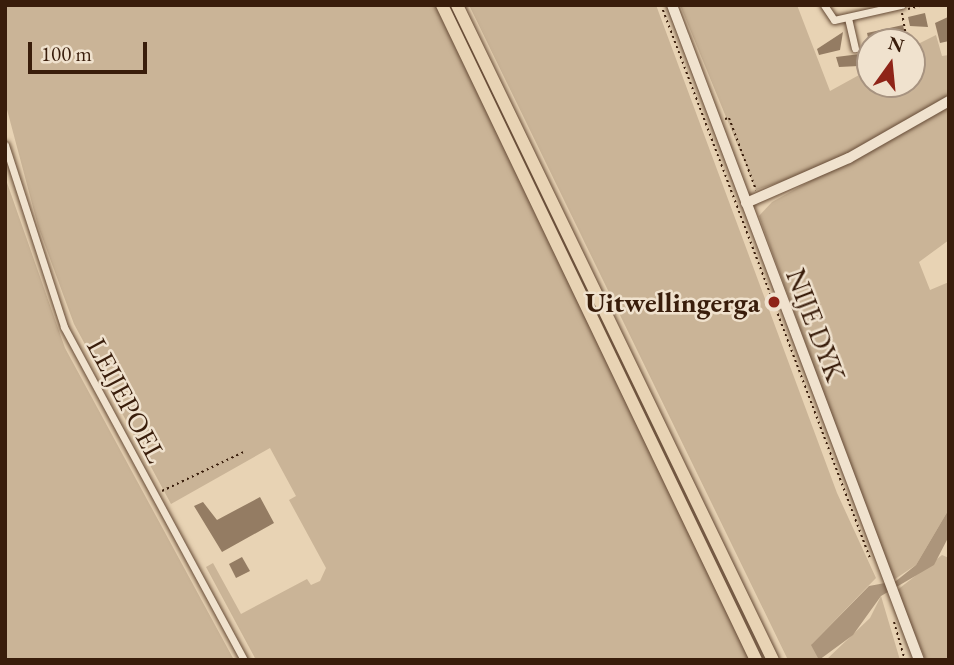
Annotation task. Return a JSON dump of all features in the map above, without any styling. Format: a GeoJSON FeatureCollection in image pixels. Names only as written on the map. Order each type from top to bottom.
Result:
{"type":"FeatureCollection","features":[{"type":"Feature","properties":{"kind":"highway"},"geometry":{"type":"LineString","coordinates":[[442,5],[756,660]]}},
{"type":"Feature","properties":{"kind":"highway"},"geometry":{"type":"LineString","coordinates":[[457,5],[773,660]]}},
{"type":"Feature","properties":{"kind":"street","name":"NIJE DYK"},"geometry":{"type":"LineString","coordinates":[[672,5],[886,576],[893,606],[919,660]]}},
{"type":"Feature","properties":{"kind":"street"},"geometry":{"type":"LineString","coordinates":[[824,5],[829,20],[900,5]]}},
{"type":"Feature","properties":{"kind":"street"},"geometry":{"type":"LineString","coordinates":[[848,18],[855,48]]}},
{"type":"Feature","properties":{"kind":"street"},"geometry":{"type":"LineString","coordinates":[[746,203],[849,158],[949,101]]}},
{"type":"Feature","properties":{"kind":"street","name":"LEIJEPOEL"},"geometry":{"type":"LineString","coordinates":[[5,145],[64,327],[244,660]]}},
{"type":"Feature","properties":{"kind":"path","name":"NIJE DYK"},"geometry":{"type":"LineString","coordinates":[[661,5],[873,566]]}},
{"type":"Feature","properties":{"kind":"path"},"geometry":{"type":"LineString","coordinates":[[900,5],[904,28]]}},
{"type":"Feature","properties":{"kind":"path"},"geometry":{"type":"LineString","coordinates":[[723,120],[729,118],[755,190],[762,190]]}},
{"type":"Feature","properties":{"kind":"path"},"geometry":{"type":"LineString","coordinates":[[169,488],[246,451]]}},
{"type":"Feature","properties":{"kind":"path"},"geometry":{"type":"LineString","coordinates":[[893,606],[905,660]]}},
{"type":"Feature","properties":{"kind":"shaded area"},"geometry":{"type":"Polygon","coordinates":[[[5,5],[435,5],[750,660],[256,660],[206,567],[213,563],[241,614],[307,579],[311,585],[320,581],[326,568],[289,500],[296,496],[270,448],[171,504],[74,324],[38,226],[5,102],[5,5]]]}},
{"type":"Feature","properties":{"kind":"shaded area"},"geometry":{"type":"Polygon","coordinates":[[[469,5],[656,5],[837,493],[876,578],[812,644],[819,660],[788,660],[469,5]]]}},
{"type":"Feature","properties":{"kind":"shaded area"},"geometry":{"type":"Polygon","coordinates":[[[680,5],[797,5],[830,91],[856,77],[856,98],[926,98],[926,40],[936,35],[942,56],[949,55],[949,97],[829,166],[756,190],[680,5]]]}},
{"type":"Feature","properties":{"kind":"shaded area"},"geometry":{"type":"Polygon","coordinates":[[[949,105],[949,240],[919,262],[930,290],[949,282],[949,509],[916,565],[892,581],[759,216],[772,202],[949,105]]]}},
{"type":"Feature","properties":{"kind":"shaded area"},"geometry":{"type":"Polygon","coordinates":[[[5,177],[65,348],[234,660],[5,660],[5,177]]]}},
{"type":"Feature","properties":{"kind":"shaded area"},"geometry":{"type":"Polygon","coordinates":[[[949,509],[949,536],[934,565],[881,596],[853,635],[819,660],[811,645],[869,586],[896,581],[916,565],[949,509]]]}},
{"type":"Feature","properties":{"kind":"shaded area"},"geometry":{"type":"Polygon","coordinates":[[[942,555],[949,558],[949,660],[926,660],[896,591],[942,555]]]}},
{"type":"Feature","properties":{"kind":"shaded area"},"geometry":{"type":"Polygon","coordinates":[[[881,596],[900,660],[826,660],[870,618],[881,596]]]}},
{"type":"Feature","properties":{"kind":"building"},"geometry":{"type":"Polygon","coordinates":[[[925,13],[928,27],[910,26],[908,17],[925,13]]]}},
{"type":"Feature","properties":{"kind":"building"},"geometry":{"type":"Polygon","coordinates":[[[948,17],[949,41],[940,43],[935,23],[948,17]]]}},
{"type":"Feature","properties":{"kind":"building"},"geometry":{"type":"Polygon","coordinates":[[[843,32],[840,50],[819,55],[817,49],[843,32]]]}},
{"type":"Feature","properties":{"kind":"building"},"geometry":{"type":"Polygon","coordinates":[[[856,54],[856,66],[839,67],[836,57],[856,54]]]}},
{"type":"Feature","properties":{"kind":"building"},"geometry":{"type":"Polygon","coordinates":[[[260,497],[274,523],[222,552],[194,506],[203,502],[217,520],[260,497]]]}},
{"type":"Feature","properties":{"kind":"building"},"geometry":{"type":"Polygon","coordinates":[[[242,557],[250,571],[236,578],[229,564],[242,557]]]}},
{"type":"Feature","properties":{"kind":"place","name":"Uitwellingerga"},"geometry":{"type":"Point","coordinates":[774,302]}}]}
